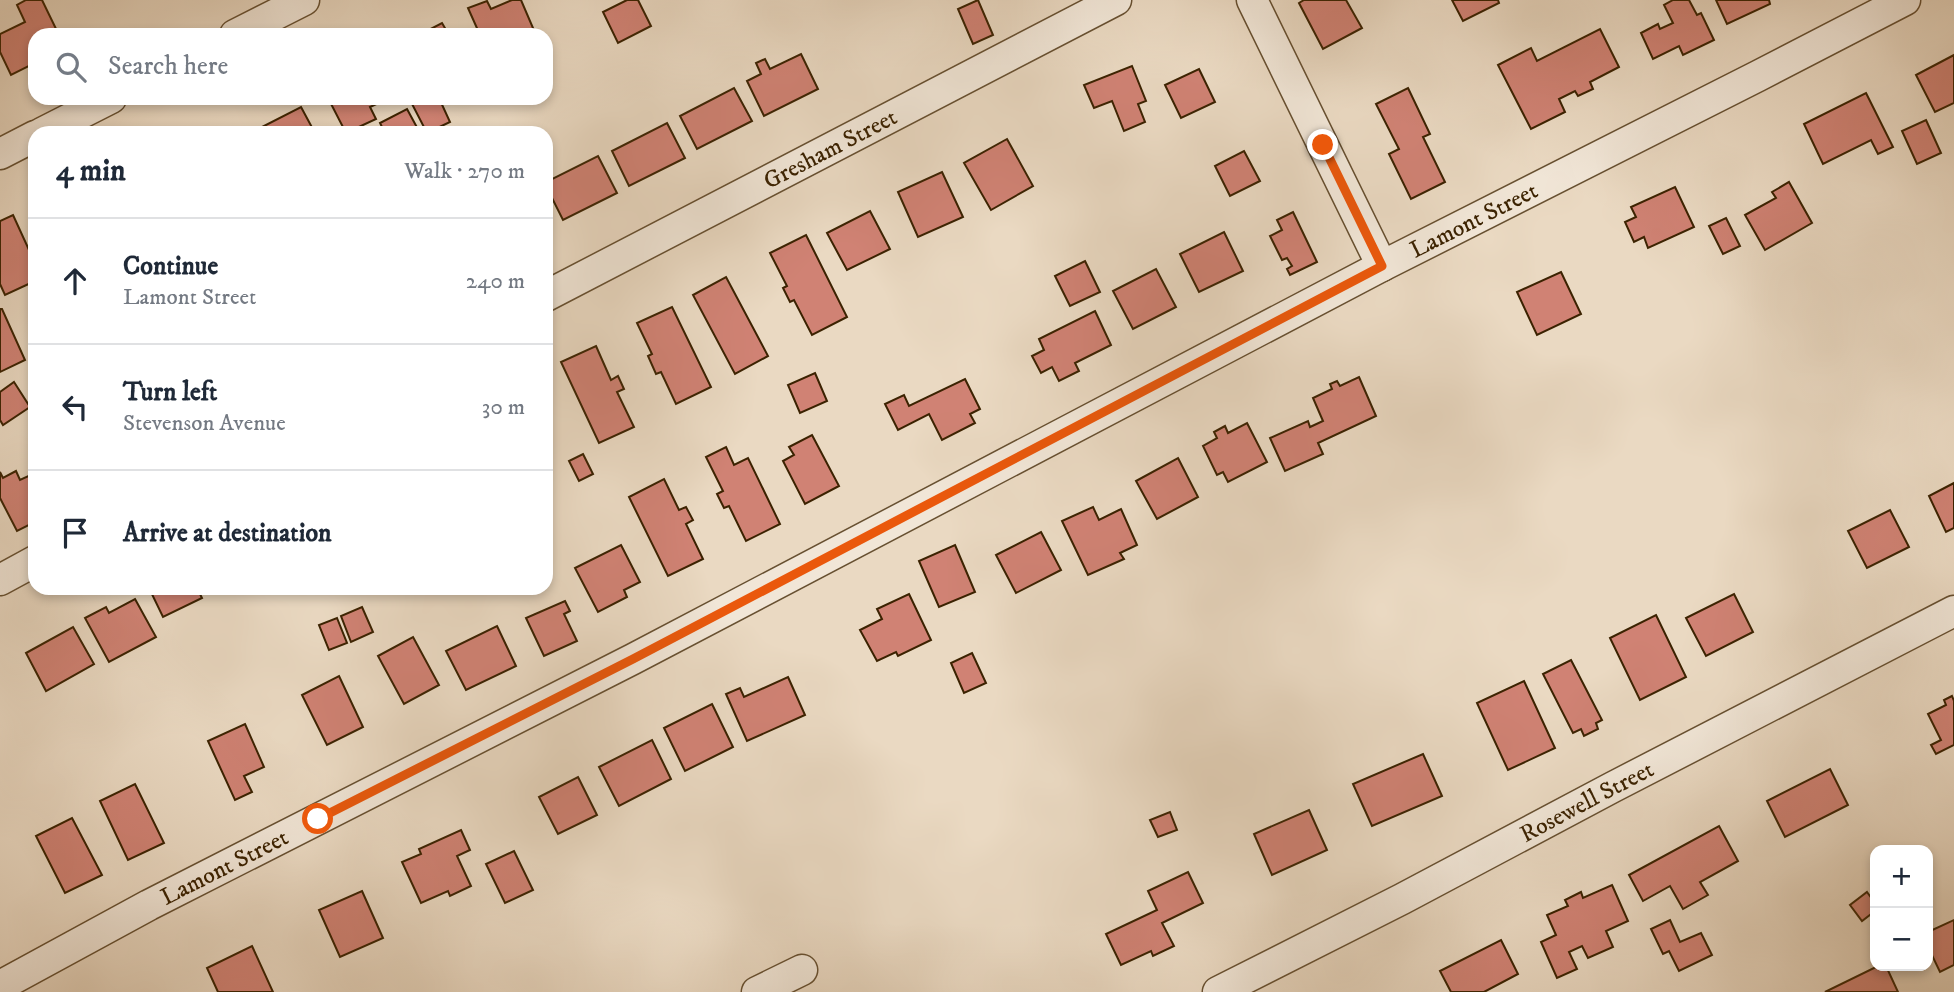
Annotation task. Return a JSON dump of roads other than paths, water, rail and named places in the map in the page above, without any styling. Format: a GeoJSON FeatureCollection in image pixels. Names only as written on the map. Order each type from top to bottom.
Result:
{"type":"FeatureCollection","features":[{"type":"Feature","properties":{"kind":"street"},"geometry":{"type":"LineString","coordinates":[[249,28],[304,0]]}},
{"type":"Feature","properties":{"kind":"street","name":"Gresham Street"},"geometry":{"type":"LineString","coordinates":[[553,292],[1116,0]]}},
{"type":"Feature","properties":{"kind":"street"},"geometry":{"type":"LineString","coordinates":[[1252,0],[1382,266]]}},
{"type":"Feature","properties":{"kind":"street","name":"Lamont Street"},"geometry":{"type":"LineString","coordinates":[[0,986],[149,905],[633,659],[1382,266],[1905,0]]}},
{"type":"Feature","properties":{"kind":"street"},"geometry":{"type":"LineString","coordinates":[[56,126],[97,105]]}},
{"type":"Feature","properties":{"kind":"street"},"geometry":{"type":"LineString","coordinates":[[0,154],[28,140]]}},
{"type":"Feature","properties":{"kind":"street"},"geometry":{"type":"LineString","coordinates":[[0,580],[28,565]]}},
{"type":"Feature","properties":{"kind":"street","name":"Rosewell Street"},"geometry":{"type":"LineString","coordinates":[[1231,989],[1954,611]]}},
{"type":"Feature","properties":{"kind":"street"},"geometry":{"type":"LineString","coordinates":[[757,992],[802,970]]}}]}
